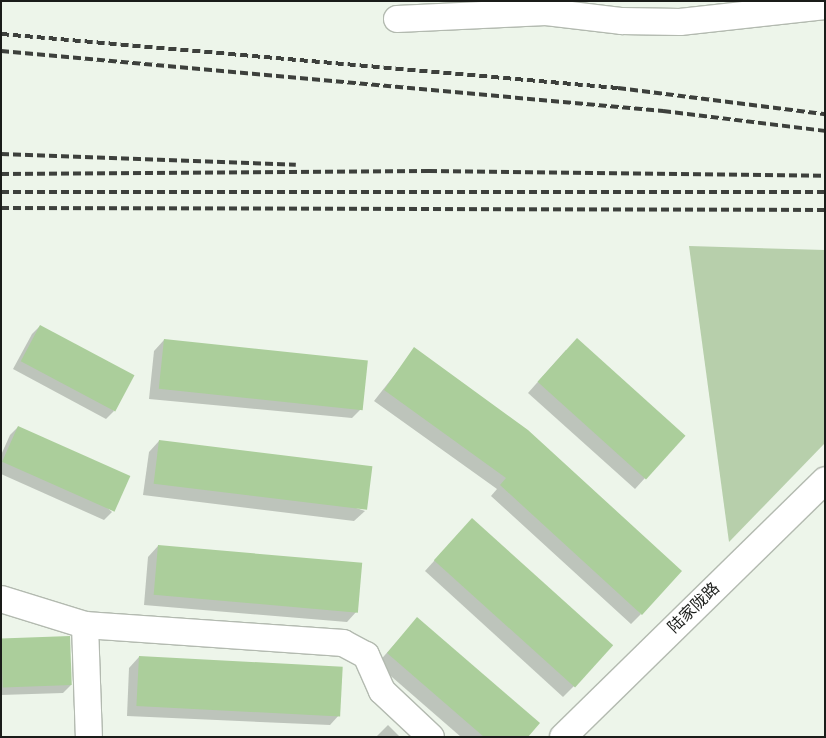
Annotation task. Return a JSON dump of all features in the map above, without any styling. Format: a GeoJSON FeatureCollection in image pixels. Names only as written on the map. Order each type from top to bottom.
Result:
{"type":"FeatureCollection","features":[{"type":"Feature","properties":{"kind":"street"},"geometry":{"type":"LineString","coordinates":[[397,19],[546,12],[622,22],[680,22],[825,6]]}},
{"type":"Feature","properties":{"kind":"street","name":"陆家陇路"},"geometry":{"type":"LineString","coordinates":[[563,737],[825,480]]}},
{"type":"Feature","properties":{"kind":"street"},"geometry":{"type":"LineString","coordinates":[[1,600],[85,625],[343,643],[366,655],[382,690],[431,737]]}},
{"type":"Feature","properties":{"kind":"street"},"geometry":{"type":"LineString","coordinates":[[85,625],[89,737]]}},
{"type":"Feature","properties":{"kind":"green space"},"geometry":{"type":"Polygon","coordinates":[[[689,246],[825,250],[825,443],[729,542],[689,246]]]}},
{"type":"Feature","properties":{"kind":"building"},"geometry":{"type":"Polygon","coordinates":[[[40,325],[134,375],[115,411],[21,361],[40,325]]]}},
{"type":"Feature","properties":{"kind":"building"},"geometry":{"type":"Polygon","coordinates":[[[577,338],[685,436],[646,480],[538,382],[577,338]]]}},
{"type":"Feature","properties":{"kind":"building"},"geometry":{"type":"Polygon","coordinates":[[[164,339],[368,360],[363,410],[159,389],[164,339]]]}},
{"type":"Feature","properties":{"kind":"building"},"geometry":{"type":"Polygon","coordinates":[[[414,347],[528,430],[682,571],[642,615],[500,485],[506,478],[384,390],[414,347]]]}},
{"type":"Feature","properties":{"kind":"building"},"geometry":{"type":"Polygon","coordinates":[[[18,426],[130,476],[115,512],[2,462],[18,426]]]}},
{"type":"Feature","properties":{"kind":"building"},"geometry":{"type":"Polygon","coordinates":[[[159,440],[372,466],[367,510],[154,484],[159,440]]]}},
{"type":"Feature","properties":{"kind":"building"},"geometry":{"type":"Polygon","coordinates":[[[472,518],[613,645],[575,687],[434,560],[472,518]]]}},
{"type":"Feature","properties":{"kind":"building"},"geometry":{"type":"Polygon","coordinates":[[[158,545],[362,563],[358,613],[154,595],[158,545]]]}},
{"type":"Feature","properties":{"kind":"building"},"geometry":{"type":"Polygon","coordinates":[[[417,617],[540,723],[528,737],[484,737],[387,653],[417,617]]]}},
{"type":"Feature","properties":{"kind":"building"},"geometry":{"type":"Polygon","coordinates":[[[70,636],[72,685],[3,687],[1,638],[70,636]]]}},
{"type":"Feature","properties":{"kind":"building"},"geometry":{"type":"Polygon","coordinates":[[[139,656],[343,667],[340,717],[136,706],[139,656]]]}},
{"type":"Feature","properties":{"kind":"railway"},"geometry":{"type":"LineString","coordinates":[[1,34],[618,88],[825,114]]}},
{"type":"Feature","properties":{"kind":"railway"},"geometry":{"type":"LineString","coordinates":[[1,51],[663,111],[825,131]]}},
{"type":"Feature","properties":{"kind":"railway"},"geometry":{"type":"LineString","coordinates":[[1,154],[296,165]]}},
{"type":"Feature","properties":{"kind":"railway"},"geometry":{"type":"LineString","coordinates":[[1,174],[429,171],[825,176]]}},
{"type":"Feature","properties":{"kind":"railway"},"geometry":{"type":"LineString","coordinates":[[1,192],[825,192]]}},
{"type":"Feature","properties":{"kind":"railway"},"geometry":{"type":"LineString","coordinates":[[1,208],[825,210]]}}]}
